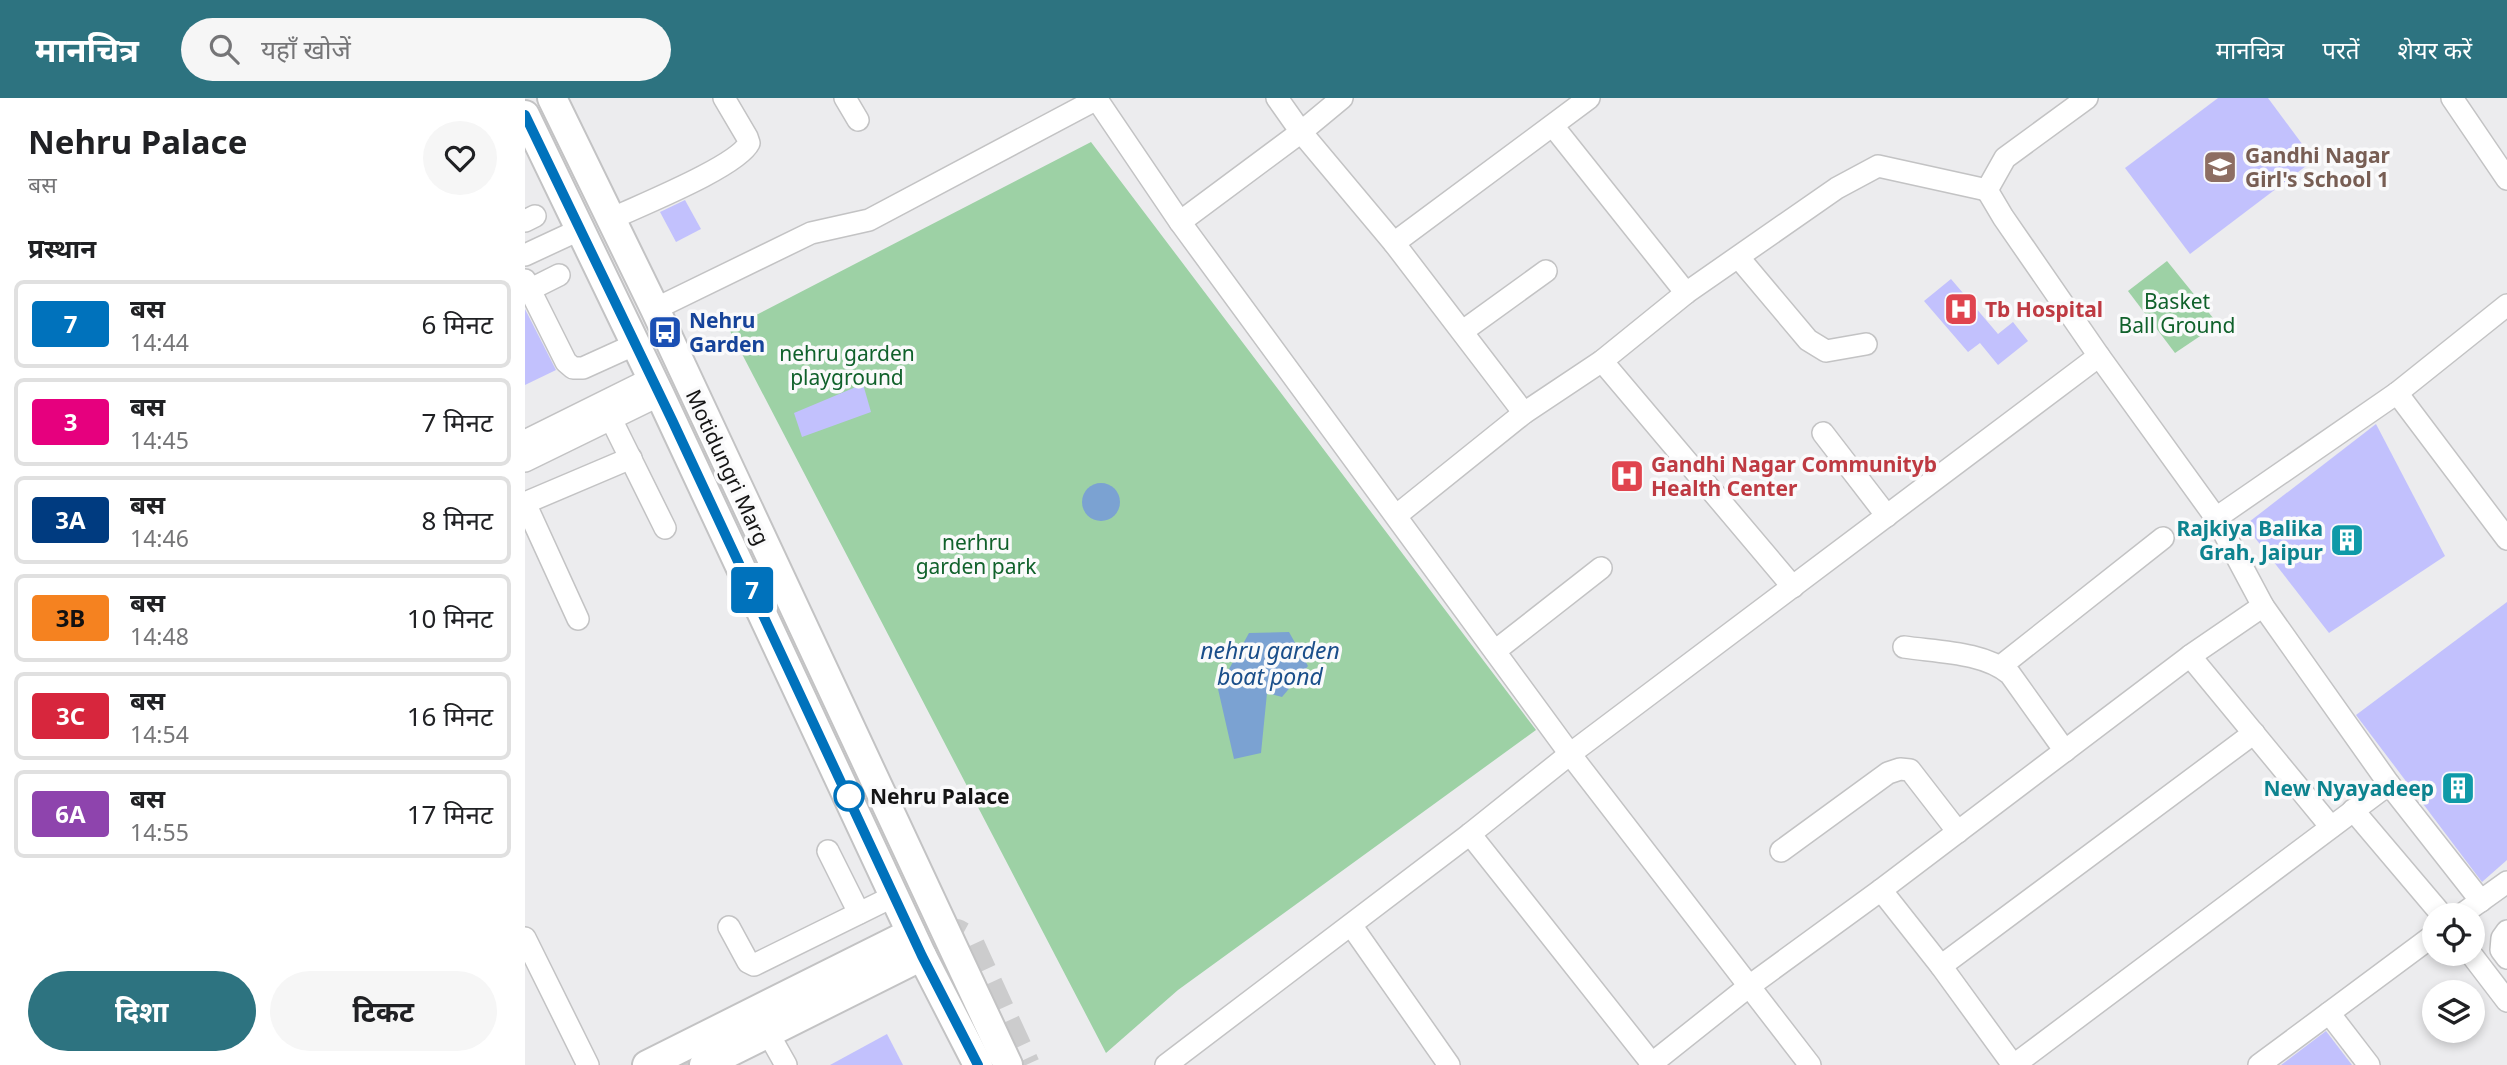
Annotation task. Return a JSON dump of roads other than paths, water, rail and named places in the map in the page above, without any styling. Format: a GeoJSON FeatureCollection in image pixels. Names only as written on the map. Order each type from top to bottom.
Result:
{"type":"FeatureCollection","features":[{"type":"Feature","properties":{"kind":"main road","name":"Motidungri Marg"},"geometry":{"type":"LineString","coordinates":[[552,98],[609,220],[655,309],[1008,1065]]}},
{"type":"Feature","properties":{"kind":"main road"},"geometry":{"type":"LineString","coordinates":[[525,115],[636,344],[894,896],[978,1065]]}},
{"type":"Feature","properties":{"kind":"main road"},"geometry":{"type":"LineString","coordinates":[[704,1065],[768,1033],[917,944]]}},
{"type":"Feature","properties":{"kind":"main road"},"geometry":{"type":"LineString","coordinates":[[647,1065],[917,944]]}},
{"type":"Feature","properties":{"kind":"street"},"geometry":{"type":"LineString","coordinates":[[609,220],[722,166],[746,149],[749,143],[747,137],[724,98]]}},
{"type":"Feature","properties":{"kind":"street"},"geometry":{"type":"LineString","coordinates":[[845,98],[858,120]]}},
{"type":"Feature","properties":{"kind":"street"},"geometry":{"type":"LineString","coordinates":[[1277,98],[1301,132],[1394,243],[1524,413]]}},
{"type":"Feature","properties":{"kind":"street"},"geometry":{"type":"LineString","coordinates":[[1180,222],[1342,98]]}},
{"type":"Feature","properties":{"kind":"street"},"geometry":{"type":"LineString","coordinates":[[1394,243],[1589,98]]}},
{"type":"Feature","properties":{"kind":"street"},"geometry":{"type":"LineString","coordinates":[[1987,190],[2005,158],[2087,98]]}},
{"type":"Feature","properties":{"kind":"street"},"geometry":{"type":"LineString","coordinates":[[2452,98],[2507,179]]}},
{"type":"Feature","properties":{"kind":"street"},"geometry":{"type":"LineString","coordinates":[[655,309],[811,233],[869,220],[1096,99],[1180,222],[1570,754],[1810,1065]]}},
{"type":"Feature","properties":{"kind":"street"},"geometry":{"type":"LineString","coordinates":[[1553,126],[1686,293]]}},
{"type":"Feature","properties":{"kind":"street"},"geometry":{"type":"LineString","coordinates":[[1397,515],[1524,413],[1602,361],[1686,293],[1837,188],[1878,166],[1987,190],[2003,218],[2099,356],[2216,518],[2263,606],[2389,783],[2481,901]]}},
{"type":"Feature","properties":{"kind":"street"},"geometry":{"type":"LineString","coordinates":[[525,255],[581,229]]}},
{"type":"Feature","properties":{"kind":"street"},"geometry":{"type":"LineString","coordinates":[[1739,258],[1808,340],[1826,351],[1866,344]]}},
{"type":"Feature","properties":{"kind":"street"},"geometry":{"type":"LineString","coordinates":[[1462,331],[1546,271]]}},
{"type":"Feature","properties":{"kind":"street"},"geometry":{"type":"LineString","coordinates":[[559,275],[527,287],[566,362],[573,368],[583,368],[636,344]]}},
{"type":"Feature","properties":{"kind":"street"},"geometry":{"type":"LineString","coordinates":[[2216,518],[2397,393],[2507,305]]}},
{"type":"Feature","properties":{"kind":"street"},"geometry":{"type":"LineString","coordinates":[[1166,1065],[1470,834],[1570,754],[2099,356]]}},
{"type":"Feature","properties":{"kind":"street"},"geometry":{"type":"LineString","coordinates":[[1602,361],[1793,587]]}},
{"type":"Feature","properties":{"kind":"street"},"geometry":{"type":"LineString","coordinates":[[525,461],[611,419],[656,387]]}},
{"type":"Feature","properties":{"kind":"street"},"geometry":{"type":"LineString","coordinates":[[525,441],[656,387]]}},
{"type":"Feature","properties":{"kind":"street"},"geometry":{"type":"LineString","coordinates":[[2397,393],[2507,539]]}},
{"type":"Feature","properties":{"kind":"street"},"geometry":{"type":"LineString","coordinates":[[611,419],[665,528]]}},
{"type":"Feature","properties":{"kind":"street"},"geometry":{"type":"LineString","coordinates":[[1823,433],[1887,516]]}},
{"type":"Feature","properties":{"kind":"street"},"geometry":{"type":"LineString","coordinates":[[578,619],[525,503],[631,458]]}},
{"type":"Feature","properties":{"kind":"street"},"geometry":{"type":"LineString","coordinates":[[2001,666],[2163,538]]}},
{"type":"Feature","properties":{"kind":"street"},"geometry":{"type":"LineString","coordinates":[[1495,651],[1601,568]]}},
{"type":"Feature","properties":{"kind":"street"},"geometry":{"type":"LineString","coordinates":[[1470,834],[1651,1065],[1748,987],[2190,656],[2263,606]]}},
{"type":"Feature","properties":{"kind":"street"},"geometry":{"type":"LineString","coordinates":[[1904,647],[1975,656],[2001,666],[2010,674],[2065,751]]}},
{"type":"Feature","properties":{"kind":"street"},"geometry":{"type":"LineString","coordinates":[[2190,656],[2330,827]]}},
{"type":"Feature","properties":{"kind":"street"},"geometry":{"type":"LineString","coordinates":[[1941,967],[2254,733]]}},
{"type":"Feature","properties":{"kind":"street"},"geometry":{"type":"LineString","coordinates":[[1781,850],[1888,773],[1900,769],[1910,771],[1958,832]]}},
{"type":"Feature","properties":{"kind":"street"},"geometry":{"type":"LineString","coordinates":[[1881,890],[2013,1065],[2389,783]]}},
{"type":"Feature","properties":{"kind":"street"},"geometry":{"type":"LineString","coordinates":[[2353,810],[2432,903]]}},
{"type":"Feature","properties":{"kind":"street"},"geometry":{"type":"LineString","coordinates":[[828,851],[859,914]]}},
{"type":"Feature","properties":{"kind":"street"},"geometry":{"type":"LineString","coordinates":[[2478,903],[2507,882]]}},
{"type":"Feature","properties":{"kind":"street"},"geometry":{"type":"LineString","coordinates":[[729,927],[748,962],[754,965],[894,896]]}},
{"type":"Feature","properties":{"kind":"street"},"geometry":{"type":"LineString","coordinates":[[1351,925],[1449,1065]]}},
{"type":"Feature","properties":{"kind":"street"},"geometry":{"type":"LineString","coordinates":[[2507,931],[2502,938],[2501,950],[2507,958]]}},
{"type":"Feature","properties":{"kind":"street"},"geometry":{"type":"LineString","coordinates":[[525,938],[588,1065]]}},
{"type":"Feature","properties":{"kind":"street"},"geometry":{"type":"LineString","coordinates":[[2259,1065],[2422,944]]}},
{"type":"Feature","properties":{"kind":"street"},"geometry":{"type":"LineString","coordinates":[[2480,966],[2507,1001]]}},
{"type":"Feature","properties":{"kind":"street"},"geometry":{"type":"LineString","coordinates":[[2329,1013],[2369,1065]]}},
{"type":"Feature","properties":{"kind":"street"},"geometry":{"type":"LineString","coordinates":[[768,1033],[786,1065]]}},
{"type":"Feature","properties":{"kind":"water"},"geometry":{"type":"Polygon","coordinates":[[[1101,483],[1114,489],[1120,502],[1114,515],[1101,521],[1088,515],[1082,502],[1088,489],[1101,483]]]}},
{"type":"Feature","properties":{"kind":"water","name":"nehru garden boat pond"},"geometry":{"type":"Polygon","coordinates":[[[1289,632],[1308,666],[1282,697],[1267,693],[1261,753],[1234,759],[1218,689],[1249,633],[1289,632]]]}},
{"type":"Feature","properties":{"kind":"tunnel"},"geometry":{"type":"LineString","coordinates":[[897,956],[930,941],[957,933],[968,939],[1026,1065]]}},
{"type":"Feature","properties":{"kind":"tunnel"},"geometry":{"type":"LineString","coordinates":[[679,1065],[726,1041]]}},
{"type":"Feature","properties":{"kind":"place","name":"Gandhi Nagar Girl's School 1"},"geometry":{"type":"Point","coordinates":[2220,167]}},
{"type":"Feature","properties":{"kind":"place","name":"Tb Hospital"},"geometry":{"type":"Point","coordinates":[1961,309]}},
{"type":"Feature","properties":{"kind":"place","name":"Nehru Garden"},"geometry":{"type":"Point","coordinates":[665,332]}},
{"type":"Feature","properties":{"kind":"place","name":"Gandhi Nagar Communityb Health Center"},"geometry":{"type":"Point","coordinates":[1627,476]}},
{"type":"Feature","properties":{"kind":"place","name":"Rajkiya Balika Grah, Jaipur"},"geometry":{"type":"Point","coordinates":[2347,540]}},
{"type":"Feature","properties":{"kind":"place","name":"New Nyayadeep"},"geometry":{"type":"Point","coordinates":[2458,788]}},
{"type":"Feature","properties":{"kind":"place","name":"Nehru Palace"},"geometry":{"type":"Point","coordinates":[849,796]}},
{"type":"Feature","properties":{"kind":"park label","name":"Basket Ball Ground"},"geometry":{"type":"Point","coordinates":[2177,313]}},
{"type":"Feature","properties":{"kind":"park label","name":"nehru garden playground"},"geometry":{"type":"Point","coordinates":[847,365]}},
{"type":"Feature","properties":{"kind":"park label","name":"nerhru garden park"},"geometry":{"type":"Point","coordinates":[976,554]}}]}
